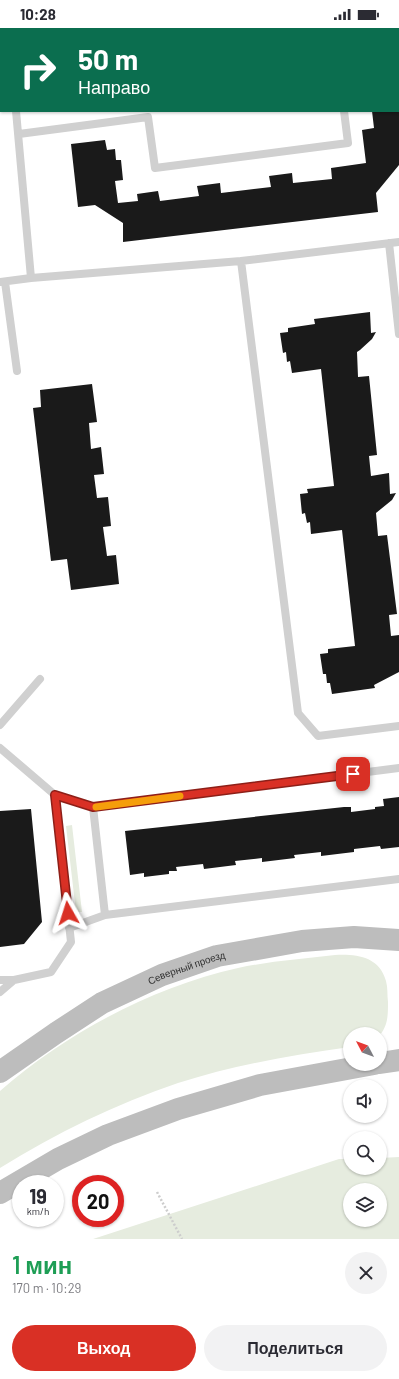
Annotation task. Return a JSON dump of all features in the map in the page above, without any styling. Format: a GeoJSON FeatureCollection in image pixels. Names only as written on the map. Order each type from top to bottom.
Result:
{"type":"FeatureCollection","features":[{"type":"Feature","properties":{"kind":"main road","name":"Северный проезд"},"geometry":{"type":"LineString","coordinates":[[0,1072],[102,1003],[162,975],[217,956],[302,941],[354,937],[399,940]]}},
{"type":"Feature","properties":{"kind":"main road"},"geometry":{"type":"LineString","coordinates":[[387,1062],[399,1060]]}},
{"type":"Feature","properties":{"kind":"main road"},"geometry":{"type":"LineString","coordinates":[[0,1193],[58,1159],[108,1135],[178,1109],[260,1085],[343,1070]]}},
{"type":"Feature","properties":{"kind":"lane"},"geometry":{"type":"LineString","coordinates":[[16,112],[31,278]]}},
{"type":"Feature","properties":{"kind":"lane"},"geometry":{"type":"LineString","coordinates":[[19,134],[148,117],[155,168],[348,143],[344,112]]}},
{"type":"Feature","properties":{"kind":"lane"},"geometry":{"type":"LineString","coordinates":[[17,371],[3,282],[31,278],[241,261],[399,242]]}},
{"type":"Feature","properties":{"kind":"lane"},"geometry":{"type":"LineString","coordinates":[[389,243],[399,334]]}},
{"type":"Feature","properties":{"kind":"lane"},"geometry":{"type":"LineString","coordinates":[[241,261],[298,713],[318,736],[399,726]]}},
{"type":"Feature","properties":{"kind":"lane"},"geometry":{"type":"LineString","coordinates":[[0,725],[40,679]]}},
{"type":"Feature","properties":{"kind":"lane"},"geometry":{"type":"LineString","coordinates":[[0,748],[55,795],[93,807],[399,768]]}},
{"type":"Feature","properties":{"kind":"lane"},"geometry":{"type":"LineString","coordinates":[[0,980],[14,980],[51,972],[71,942],[55,795]]}},
{"type":"Feature","properties":{"kind":"lane"},"geometry":{"type":"LineString","coordinates":[[93,807],[105,915]]}},
{"type":"Feature","properties":{"kind":"lane"},"geometry":{"type":"LineString","coordinates":[[69,928],[105,915],[399,879]]}},
{"type":"Feature","properties":{"kind":"lane"},"geometry":{"type":"LineString","coordinates":[[0,992],[14,980]]}},
{"type":"Feature","properties":{"kind":"path"},"geometry":{"type":"LineString","coordinates":[[157,1192],[182,1239]]}},
{"type":"Feature","properties":{"kind":"shaded area"},"geometry":{"type":"Polygon","coordinates":[[[72,825],[82,912],[76,912],[66,826],[72,825]]]}},
{"type":"Feature","properties":{"kind":"shaded area"},"geometry":{"type":"Polygon","coordinates":[[[335,955],[351,955],[366,958],[378,966],[383,973],[387,986],[388,1011],[385,1027],[343,1027],[343,1048],[263,1061],[220,1071],[155,1091],[87,1120],[21,1155],[0,1168],[0,1091],[53,1050],[112,1015],[174,987],[206,976],[238,968],[286,960],[335,955]]]}},
{"type":"Feature","properties":{"kind":"shaded area"},"geometry":{"type":"Polygon","coordinates":[[[399,1157],[399,1239],[93,1239],[339,1159],[343,1159],[343,1175],[387,1175],[387,1158],[399,1157]]]}},
{"type":"Feature","properties":{"kind":"building"},"geometry":{"type":"Polygon","coordinates":[[[372,112],[399,112],[399,165],[376,193],[378,212],[123,242],[123,223],[95,205],[78,207],[71,144],[105,140],[107,150],[115,149],[116,160],[121,160],[123,180],[115,181],[118,203],[138,201],[137,194],[158,191],[160,201],[199,196],[197,186],[220,183],[221,193],[271,187],[269,176],[292,173],[293,183],[332,179],[331,168],[366,163],[362,130],[374,128],[372,112]]]}},
{"type":"Feature","properties":{"kind":"building"},"geometry":{"type":"Polygon","coordinates":[[[370,312],[371,333],[376,332],[372,339],[357,352],[358,377],[369,376],[377,455],[369,456],[371,476],[389,473],[390,494],[396,493],[392,500],[376,513],[378,536],[387,535],[397,614],[389,615],[391,636],[399,635],[399,672],[374,685],[375,688],[332,694],[330,683],[327,683],[326,674],[323,674],[320,654],[328,653],[328,649],[355,646],[342,530],[311,534],[310,522],[307,523],[305,513],[302,514],[300,494],[308,493],[307,489],[334,486],[321,369],[292,373],[290,361],[287,362],[286,352],[283,353],[280,333],[288,332],[288,328],[315,324],[314,319],[370,312]]]}},
{"type":"Feature","properties":{"kind":"building"},"geometry":{"type":"Polygon","coordinates":[[[92,384],[97,422],[89,423],[91,449],[101,447],[104,474],[94,475],[97,498],[108,497],[111,526],[103,527],[107,556],[116,555],[119,584],[71,590],[67,559],[51,561],[33,408],[41,407],[40,390],[92,384]]]}},
{"type":"Feature","properties":{"kind":"building"},"geometry":{"type":"Polygon","coordinates":[[[399,797],[399,847],[381,849],[380,846],[354,849],[354,852],[321,856],[321,852],[294,855],[295,858],[262,862],[262,858],[235,861],[236,865],[204,869],[203,864],[176,867],[177,871],[169,871],[169,874],[144,877],[144,873],[130,875],[125,831],[344,807],[351,807],[351,812],[375,809],[375,807],[384,806],[383,799],[399,797]]]}},
{"type":"Feature","properties":{"kind":"building"},"geometry":{"type":"Polygon","coordinates":[[[31,809],[42,922],[24,944],[0,947],[0,811],[31,809]]]}},
{"type":"Feature","properties":{"kind":"slow traffic"},"geometry":{"type":"LineString","coordinates":[[96,807],[180,796]]}},
{"type":"Feature","properties":{"kind":"route"},"geometry":{"type":"LineString","coordinates":[[68,913],[55,795],[93,807],[353,774]]}}]}
